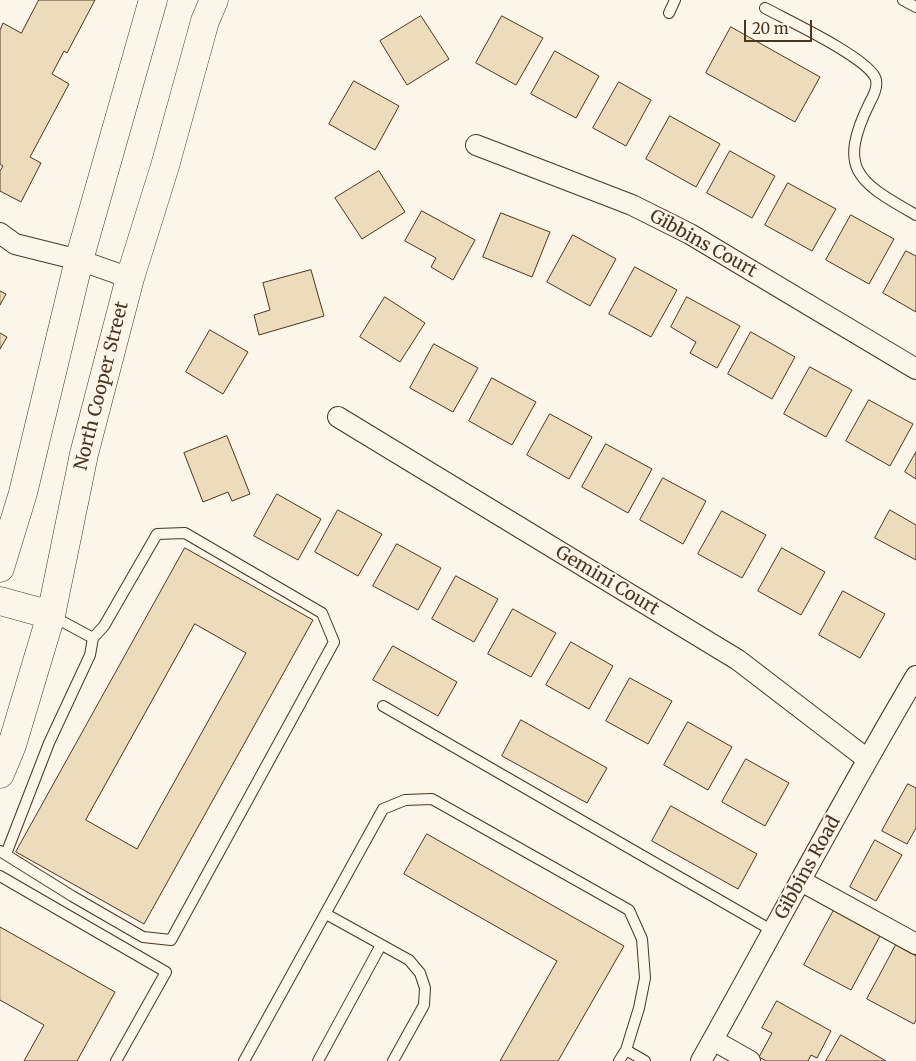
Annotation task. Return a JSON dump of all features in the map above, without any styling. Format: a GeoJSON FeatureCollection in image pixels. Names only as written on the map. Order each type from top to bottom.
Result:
{"type":"FeatureCollection","features":[{"type":"Feature","properties":{"kind":"main road"},"geometry":{"type":"LineString","coordinates":[[0,568],[23,493],[79,260],[153,0]]}},
{"type":"Feature","properties":{"kind":"main road","name":"North Cooper Street"},"geometry":{"type":"LineString","coordinates":[[0,774],[12,745],[50,615],[84,454],[130,278],[206,21],[214,0]]}},
{"type":"Feature","properties":{"kind":"main road"},"geometry":{"type":"LineString","coordinates":[[0,601],[50,615]]}},
{"type":"Feature","properties":{"kind":"street","name":"Gibbins Court"},"geometry":{"type":"LineString","coordinates":[[476,145],[632,205],[690,234],[916,369]]}},
{"type":"Feature","properties":{"kind":"street"},"geometry":{"type":"LineString","coordinates":[[0,233],[15,244],[79,260],[130,278]]}},
{"type":"Feature","properties":{"kind":"street","name":"Gemini Court"},"geometry":{"type":"LineString","coordinates":[[338,417],[738,660],[867,759]]}},
{"type":"Feature","properties":{"kind":"street","name":"Gibbins Road"},"geometry":{"type":"LineString","coordinates":[[701,1061],[867,759],[916,676]]}},
{"type":"Feature","properties":{"kind":"street"},"geometry":{"type":"LineString","coordinates":[[801,881],[916,944]]}},
{"type":"Feature","properties":{"kind":"street"},"geometry":{"type":"LineString","coordinates":[[713,1040],[750,1061]]}},
{"type":"Feature","properties":{"kind":"lane"},"geometry":{"type":"LineString","coordinates":[[669,13],[675,0]]}},
{"type":"Feature","properties":{"kind":"lane"},"geometry":{"type":"LineString","coordinates":[[903,0],[916,7]]}},
{"type":"Feature","properties":{"kind":"lane"},"geometry":{"type":"LineString","coordinates":[[765,8],[853,56],[867,67],[876,78],[876,88],[857,132],[854,147],[859,173],[864,181],[878,193],[916,215]]}},
{"type":"Feature","properties":{"kind":"lane"},"geometry":{"type":"LineString","coordinates":[[185,533],[322,613],[334,642],[171,940],[143,937],[72,896],[3,852],[49,743],[90,656],[93,638],[104,626],[157,534],[185,533]]}},
{"type":"Feature","properties":{"kind":"lane"},"geometry":{"type":"LineString","coordinates":[[50,615],[93,638]]}},
{"type":"Feature","properties":{"kind":"lane"},"geometry":{"type":"LineString","coordinates":[[383,706],[774,931]]}},
{"type":"Feature","properties":{"kind":"lane"},"geometry":{"type":"LineString","coordinates":[[244,1061],[384,809],[405,800],[432,798],[629,910],[642,939],[645,978],[639,1008],[626,1050],[620,1061]]}},
{"type":"Feature","properties":{"kind":"lane"},"geometry":{"type":"LineString","coordinates":[[0,876],[166,972],[116,1061]]}},
{"type":"Feature","properties":{"kind":"lane"},"geometry":{"type":"LineString","coordinates":[[326,914],[408,960],[420,973],[425,988],[424,1005],[393,1061]]}},
{"type":"Feature","properties":{"kind":"lane"},"geometry":{"type":"LineString","coordinates":[[318,1061],[381,945]]}},
{"type":"Feature","properties":{"kind":"lane"},"geometry":{"type":"LineString","coordinates":[[626,1050],[644,1061]]}},
{"type":"Feature","properties":{"kind":"building"},"geometry":{"type":"Polygon","coordinates":[[[39,0],[95,0],[67,53],[64,51],[52,74],[69,84],[30,157],[41,163],[21,202],[0,191],[0,171],[3,166],[0,164],[0,30],[3,23],[21,33],[39,0]]]}},
{"type":"Feature","properties":{"kind":"building"},"geometry":{"type":"Polygon","coordinates":[[[421,16],[449,59],[407,85],[380,41],[421,16]]]}},
{"type":"Feature","properties":{"kind":"building"},"geometry":{"type":"Polygon","coordinates":[[[502,16],[543,38],[516,85],[476,63],[502,16]]]}},
{"type":"Feature","properties":{"kind":"building"},"geometry":{"type":"Polygon","coordinates":[[[731,27],[820,77],[795,122],[706,73],[731,27]]]}},
{"type":"Feature","properties":{"kind":"building"},"geometry":{"type":"Polygon","coordinates":[[[555,51],[599,76],[576,118],[531,94],[555,51]]]}},
{"type":"Feature","properties":{"kind":"building"},"geometry":{"type":"Polygon","coordinates":[[[354,81],[399,106],[375,150],[329,124],[354,81]]]}},
{"type":"Feature","properties":{"kind":"building"},"geometry":{"type":"Polygon","coordinates":[[[619,82],[651,100],[626,146],[593,128],[619,82]]]}},
{"type":"Feature","properties":{"kind":"building"},"geometry":{"type":"Polygon","coordinates":[[[670,116],[720,144],[696,187],[646,159],[670,116]]]}},
{"type":"Feature","properties":{"kind":"building"},"geometry":{"type":"Polygon","coordinates":[[[730,151],[775,176],[752,218],[707,193],[730,151]]]}},
{"type":"Feature","properties":{"kind":"building"},"geometry":{"type":"Polygon","coordinates":[[[379,171],[405,212],[362,239],[335,198],[379,171]]]}},
{"type":"Feature","properties":{"kind":"building"},"geometry":{"type":"Polygon","coordinates":[[[788,183],[836,209],[812,251],[765,225],[788,183]]]}},
{"type":"Feature","properties":{"kind":"building"},"geometry":{"type":"Polygon","coordinates":[[[422,211],[475,240],[453,280],[431,267],[436,258],[405,241],[422,211]]]}},
{"type":"Feature","properties":{"kind":"building"},"geometry":{"type":"Polygon","coordinates":[[[501,213],[550,232],[532,277],[483,257],[501,213]]]}},
{"type":"Feature","properties":{"kind":"building"},"geometry":{"type":"Polygon","coordinates":[[[851,215],[894,239],[869,284],[826,260],[851,215]]]}},
{"type":"Feature","properties":{"kind":"building"},"geometry":{"type":"Polygon","coordinates":[[[573,235],[616,259],[590,306],[547,282],[573,235]]]}},
{"type":"Feature","properties":{"kind":"building"},"geometry":{"type":"Polygon","coordinates":[[[906,251],[916,256],[916,312],[883,293],[906,251]]]}},
{"type":"Feature","properties":{"kind":"building"},"geometry":{"type":"Polygon","coordinates":[[[635,267],[677,290],[651,337],[609,314],[635,267]]]}},
{"type":"Feature","properties":{"kind":"building"},"geometry":{"type":"Polygon","coordinates":[[[311,270],[324,316],[259,335],[254,315],[270,310],[263,283],[311,270]]]}},
{"type":"Feature","properties":{"kind":"building"},"geometry":{"type":"Polygon","coordinates":[[[0,291],[6,294],[0,305],[0,291]]]}},
{"type":"Feature","properties":{"kind":"building"},"geometry":{"type":"Polygon","coordinates":[[[385,297],[425,323],[400,362],[360,337],[385,297]]]}},
{"type":"Feature","properties":{"kind":"building"},"geometry":{"type":"Polygon","coordinates":[[[687,297],[740,326],[717,368],[690,353],[696,342],[671,327],[687,297]]]}},
{"type":"Feature","properties":{"kind":"building"},"geometry":{"type":"Polygon","coordinates":[[[210,330],[248,352],[223,394],[186,372],[210,330]]]}},
{"type":"Feature","properties":{"kind":"building"},"geometry":{"type":"Polygon","coordinates":[[[751,332],[795,357],[772,399],[728,374],[751,332]]]}},
{"type":"Feature","properties":{"kind":"building"},"geometry":{"type":"Polygon","coordinates":[[[0,333],[7,337],[0,349],[0,333]]]}},
{"type":"Feature","properties":{"kind":"building"},"geometry":{"type":"Polygon","coordinates":[[[434,344],[478,368],[453,412],[410,388],[434,344]]]}},
{"type":"Feature","properties":{"kind":"building"},"geometry":{"type":"Polygon","coordinates":[[[810,367],[852,390],[826,437],[784,414],[810,367]]]}},
{"type":"Feature","properties":{"kind":"building"},"geometry":{"type":"Polygon","coordinates":[[[492,378],[536,402],[512,445],[469,421],[492,378]]]}},
{"type":"Feature","properties":{"kind":"building"},"geometry":{"type":"Polygon","coordinates":[[[869,400],[913,424],[890,466],[846,441],[869,400]]]}},
{"type":"Feature","properties":{"kind":"building"},"geometry":{"type":"Polygon","coordinates":[[[550,414],[592,437],[569,479],[527,455],[550,414]]]}},
{"type":"Feature","properties":{"kind":"building"},"geometry":{"type":"Polygon","coordinates":[[[227,436],[250,494],[232,501],[228,492],[203,502],[184,453],[227,436]]]}},
{"type":"Feature","properties":{"kind":"building"},"geometry":{"type":"Polygon","coordinates":[[[606,444],[652,469],[628,513],[582,487],[606,444]]]}},
{"type":"Feature","properties":{"kind":"building"},"geometry":{"type":"Polygon","coordinates":[[[916,452],[916,479],[905,472],[916,452]]]}},
{"type":"Feature","properties":{"kind":"building"},"geometry":{"type":"Polygon","coordinates":[[[663,478],[706,501],[683,544],[640,520],[663,478]]]}},
{"type":"Feature","properties":{"kind":"building"},"geometry":{"type":"Polygon","coordinates":[[[277,494],[321,519],[298,560],[254,536],[277,494]]]}},
{"type":"Feature","properties":{"kind":"building"},"geometry":{"type":"Polygon","coordinates":[[[338,510],[382,534],[358,576],[315,552],[338,510]]]}},
{"type":"Feature","properties":{"kind":"building"},"geometry":{"type":"Polygon","coordinates":[[[890,510],[916,525],[916,560],[875,538],[890,510]]]}},
{"type":"Feature","properties":{"kind":"building"},"geometry":{"type":"Polygon","coordinates":[[[722,511],[766,535],[742,578],[698,554],[722,511]]]}},
{"type":"Feature","properties":{"kind":"building"},"geometry":{"type":"Polygon","coordinates":[[[397,544],[441,568],[418,610],[373,586],[397,544]]]}},
{"type":"Feature","properties":{"kind":"building"},"geometry":{"type":"Polygon","coordinates":[[[185,548],[313,620],[144,924],[16,852],[185,548]],[[195,624],[86,820],[137,849],[246,653],[195,624]]]}},
{"type":"Feature","properties":{"kind":"building"},"geometry":{"type":"Polygon","coordinates":[[[782,548],[825,572],[801,615],[758,591],[782,548]]]}},
{"type":"Feature","properties":{"kind":"building"},"geometry":{"type":"Polygon","coordinates":[[[456,576],[498,599],[474,642],[432,619],[456,576]]]}},
{"type":"Feature","properties":{"kind":"building"},"geometry":{"type":"Polygon","coordinates":[[[843,591],[885,614],[860,658],[819,635],[843,591]]]}},
{"type":"Feature","properties":{"kind":"building"},"geometry":{"type":"Polygon","coordinates":[[[513,609],[556,633],[531,677],[488,654],[513,609]]]}},
{"type":"Feature","properties":{"kind":"building"},"geometry":{"type":"Polygon","coordinates":[[[571,642],[613,666],[589,709],[546,685],[571,642]]]}},
{"type":"Feature","properties":{"kind":"building"},"geometry":{"type":"Polygon","coordinates":[[[393,646],[457,682],[438,716],[373,680],[393,646]]]}},
{"type":"Feature","properties":{"kind":"building"},"geometry":{"type":"Polygon","coordinates":[[[630,678],[672,701],[648,744],[606,721],[630,678]]]}},
{"type":"Feature","properties":{"kind":"building"},"geometry":{"type":"Polygon","coordinates":[[[521,720],[607,768],[587,803],[502,756],[521,720]]]}},
{"type":"Feature","properties":{"kind":"building"},"geometry":{"type":"Polygon","coordinates":[[[688,722],[732,747],[708,790],[664,765],[688,722]]]}},
{"type":"Feature","properties":{"kind":"building"},"geometry":{"type":"Polygon","coordinates":[[[746,759],[789,783],[765,826],[722,802],[746,759]]]}},
{"type":"Feature","properties":{"kind":"building"},"geometry":{"type":"Polygon","coordinates":[[[908,784],[916,788],[916,828],[907,844],[882,831],[908,784]]]}},
{"type":"Feature","properties":{"kind":"building"},"geometry":{"type":"Polygon","coordinates":[[[671,806],[757,854],[738,889],[652,841],[671,806]]]}},
{"type":"Feature","properties":{"kind":"building"},"geometry":{"type":"Polygon","coordinates":[[[427,834],[624,946],[558,1061],[500,1061],[557,961],[404,874],[427,834]]]}},
{"type":"Feature","properties":{"kind":"building"},"geometry":{"type":"Polygon","coordinates":[[[875,840],[902,855],[876,901],[850,887],[875,840]]]}},
{"type":"Feature","properties":{"kind":"building"},"geometry":{"type":"Polygon","coordinates":[[[834,910],[880,936],[851,990],[804,965],[834,910]]]}},
{"type":"Feature","properties":{"kind":"building"},"geometry":{"type":"Polygon","coordinates":[[[0,927],[115,992],[77,1061],[24,1061],[44,1025],[0,1000],[0,927]]]}},
{"type":"Feature","properties":{"kind":"building"},"geometry":{"type":"Polygon","coordinates":[[[896,945],[916,956],[916,1020],[914,1024],[867,999],[896,945]]]}},
{"type":"Feature","properties":{"kind":"building"},"geometry":{"type":"Polygon","coordinates":[[[777,1001],[831,1031],[817,1058],[811,1055],[808,1061],[766,1061],[759,1057],[772,1033],[762,1028],[777,1001]]]}},
{"type":"Feature","properties":{"kind":"building"},"geometry":{"type":"Polygon","coordinates":[[[841,1035],[886,1061],[826,1061],[841,1035]]]}}]}
